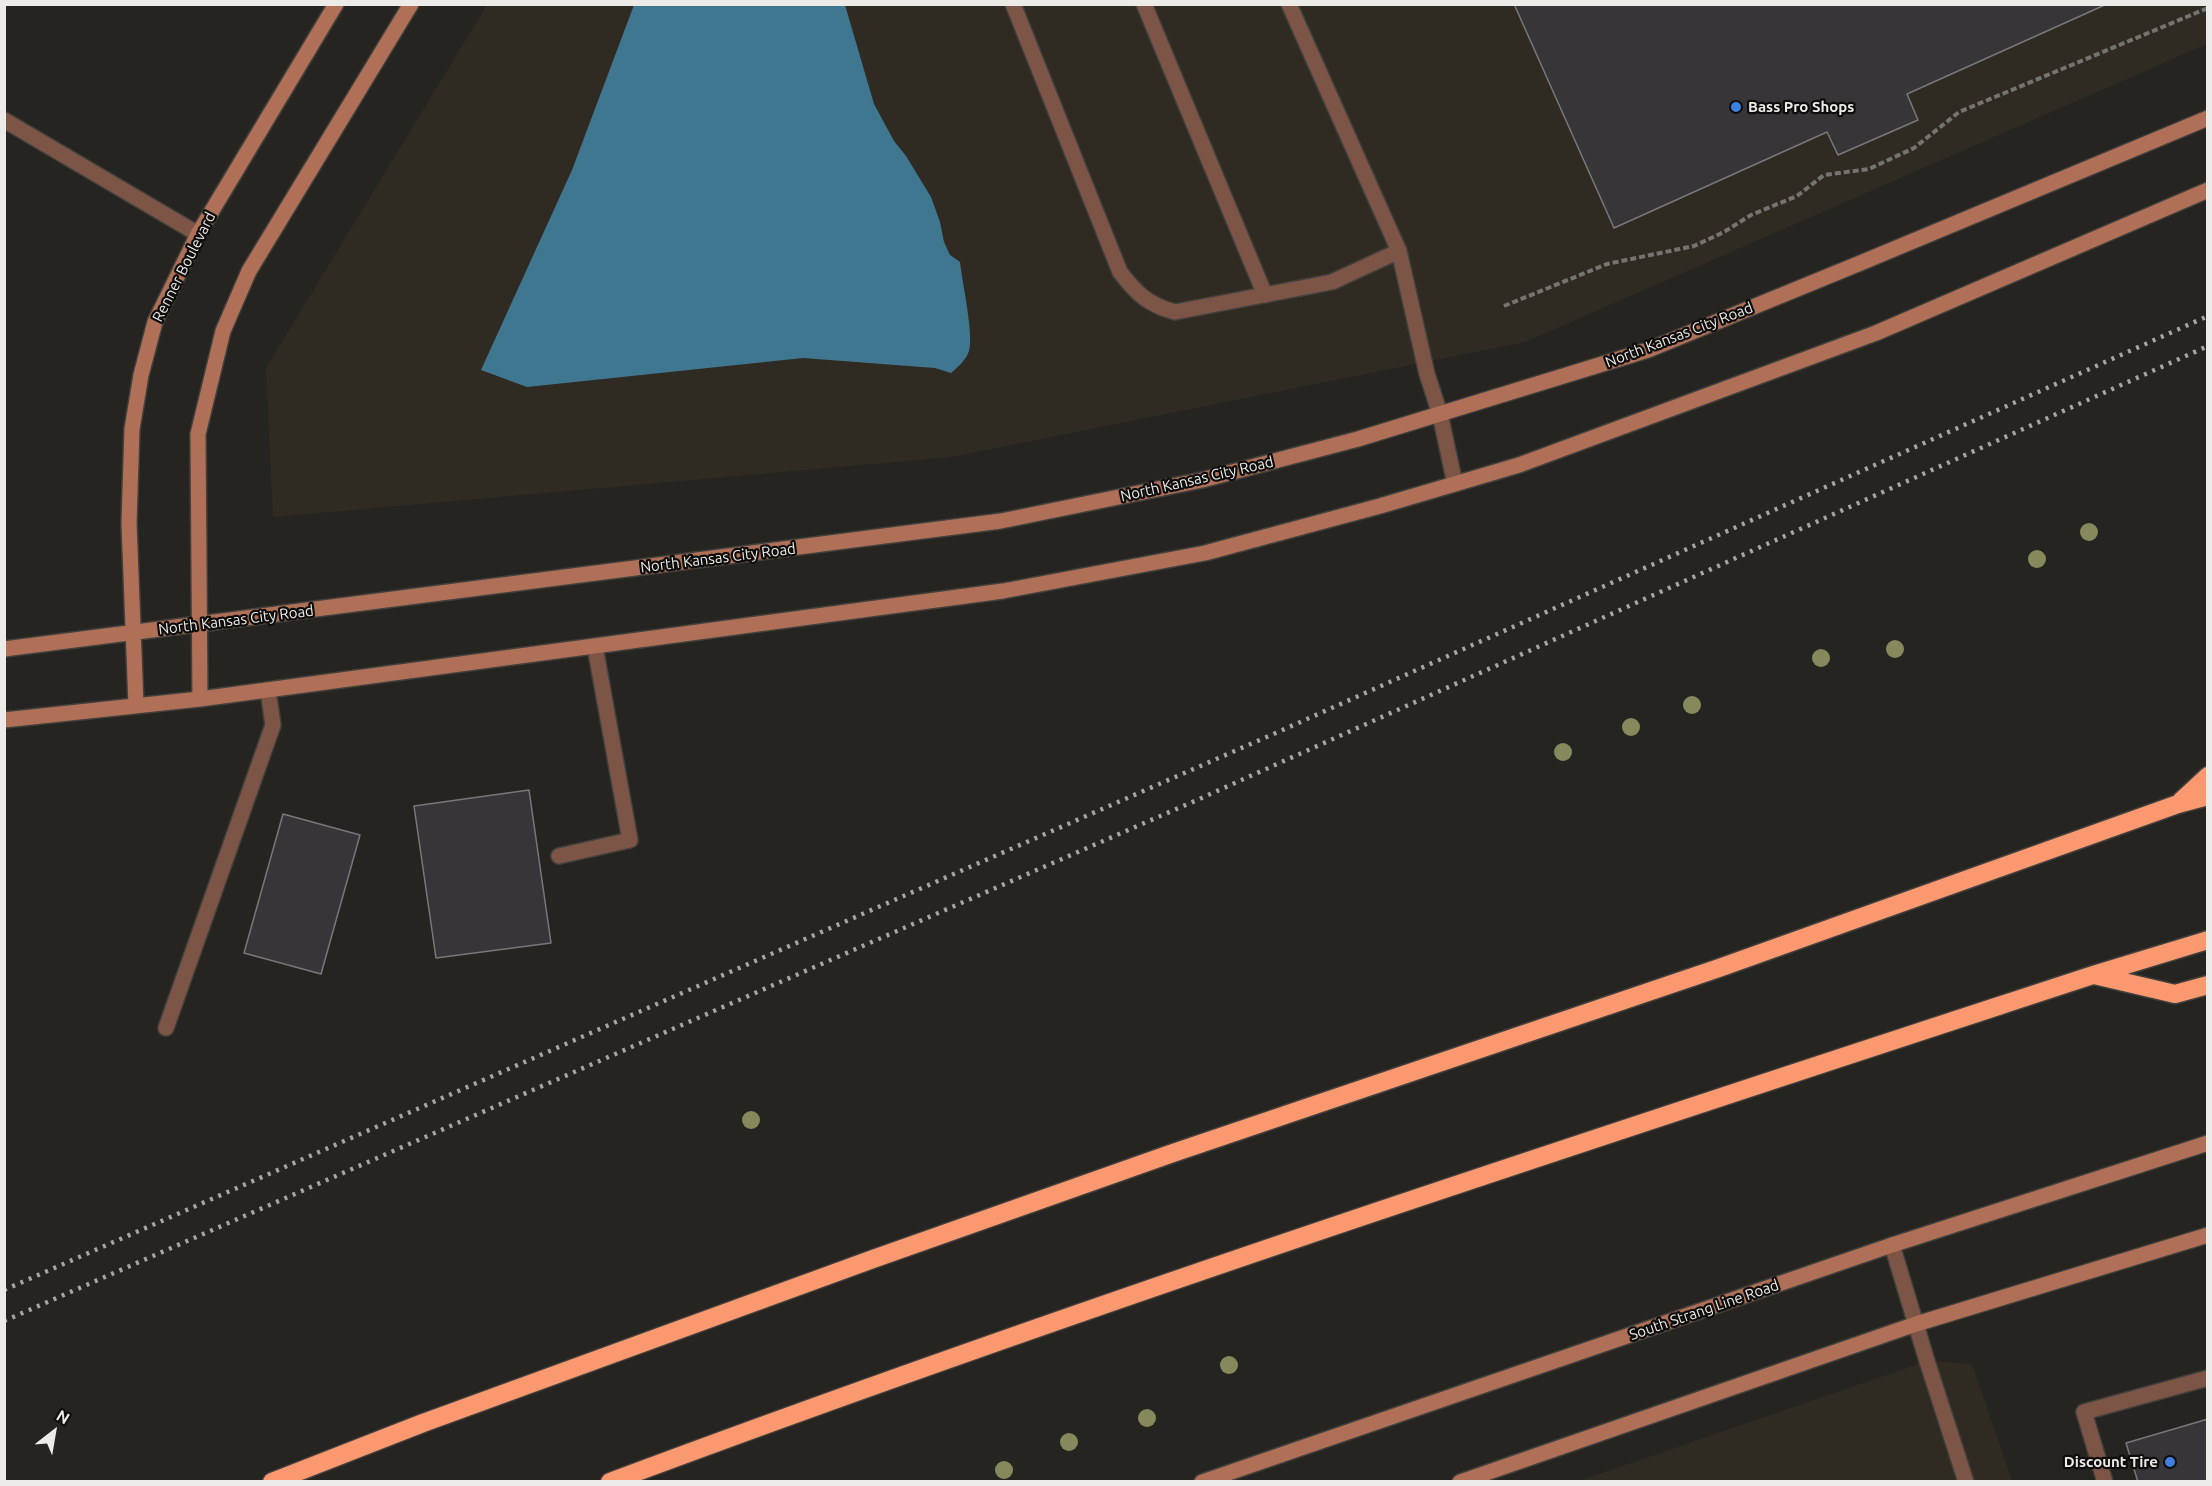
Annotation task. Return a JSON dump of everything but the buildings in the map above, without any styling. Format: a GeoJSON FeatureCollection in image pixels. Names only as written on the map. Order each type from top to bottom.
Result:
{"type":"FeatureCollection","features":[{"type":"Feature","properties":{"kind":"highway"},"geometry":{"type":"LineString","coordinates":[[2178,804],[2208,776]]}},
{"type":"Feature","properties":{"kind":"highway"},"geometry":{"type":"LineString","coordinates":[[272,1482],[423,1423],[907,1247],[1173,1153],[1719,968],[2178,804],[2208,796]]}},
{"type":"Feature","properties":{"kind":"highway"},"geometry":{"type":"LineString","coordinates":[[610,1482],[892,1378],[1359,1216],[2092,975],[2208,940]]}},
{"type":"Feature","properties":{"kind":"highway"},"geometry":{"type":"LineString","coordinates":[[2092,975],[2175,994],[2208,985]]}},
{"type":"Feature","properties":{"kind":"main road","name":"Renner Boulevard"},"geometry":{"type":"LineString","coordinates":[[136,705],[129,511],[132,429],[141,375],[155,322],[198,234],[336,4]]}},
{"type":"Feature","properties":{"kind":"main road"},"geometry":{"type":"LineString","coordinates":[[200,699],[198,434],[224,331],[249,271],[411,4]]}},
{"type":"Feature","properties":{"kind":"main road","name":"North Kansas City Road"},"geometry":{"type":"LineString","coordinates":[[4,649],[1000,521],[1202,480],[1358,439],[1648,350],[2208,118]]}},
{"type":"Feature","properties":{"kind":"main road"},"geometry":{"type":"LineString","coordinates":[[4,720],[200,699],[1003,591],[1205,553],[1380,506],[1530,461],[1876,333],[2208,190]]}},
{"type":"Feature","properties":{"kind":"main road","name":"South Strang Line Road"},"geometry":{"type":"LineString","coordinates":[[1202,1482],[1892,1245],[2208,1143]]}},
{"type":"Feature","properties":{"kind":"main road"},"geometry":{"type":"LineString","coordinates":[[1460,1482],[1916,1324],[2208,1235]]}},
{"type":"Feature","properties":{"kind":"lane"},"geometry":{"type":"LineString","coordinates":[[1013,4],[1120,272],[1135,292],[1158,308],[1175,312],[1332,282],[1399,251]]}},
{"type":"Feature","properties":{"kind":"lane"},"geometry":{"type":"LineString","coordinates":[[1144,4],[1265,295]]}},
{"type":"Feature","properties":{"kind":"lane"},"geometry":{"type":"LineString","coordinates":[[1289,4],[1399,251],[1455,484]]}},
{"type":"Feature","properties":{"kind":"lane"},"geometry":{"type":"LineString","coordinates":[[4,120],[198,234]]}},
{"type":"Feature","properties":{"kind":"lane"},"geometry":{"type":"LineString","coordinates":[[559,856],[630,840],[595,646]]}},
{"type":"Feature","properties":{"kind":"lane"},"geometry":{"type":"LineString","coordinates":[[166,1028],[273,724],[267,690]]}},
{"type":"Feature","properties":{"kind":"lane"},"geometry":{"type":"LineString","coordinates":[[1892,1245],[1966,1482]]}},
{"type":"Feature","properties":{"kind":"lane"},"geometry":{"type":"LineString","coordinates":[[2105,1482],[2084,1412],[2208,1378]]}},
{"type":"Feature","properties":{"kind":"path"},"geometry":{"type":"LineString","coordinates":[[1504,306],[1606,264],[1694,246],[1725,232],[1751,215],[1797,196],[1824,175],[1869,169],[1914,148],[1959,112],[2208,8]]}},
{"type":"Feature","properties":{"kind":"shaded area"},"geometry":{"type":"Polygon","coordinates":[[[487,5],[2207,5],[2207,44],[1525,342],[951,457],[273,517],[266,368],[487,5]]]}},
{"type":"Feature","properties":{"kind":"shaded area"},"geometry":{"type":"Polygon","coordinates":[[[1927,1361],[1972,1364],[2012,1481],[1576,1482],[1927,1361]]]}},
{"type":"Feature","properties":{"kind":"water"},"geometry":{"type":"Polygon","coordinates":[[[634,5],[845,5],[874,104],[894,141],[931,197],[944,242],[950,255],[960,262],[970,343],[966,357],[954,371],[951,373],[935,368],[803,358],[527,387],[481,370],[572,170],[634,5]]]}},
{"type":"Feature","properties":{"kind":"railway"},"geometry":{"type":"LineString","coordinates":[[4,1290],[1278,732],[2208,316]]}},
{"type":"Feature","properties":{"kind":"railway"},"geometry":{"type":"LineString","coordinates":[[4,1321],[1197,800],[2208,346]]}},
{"type":"Feature","properties":{"kind":"place","name":"Bass Pro Shops"},"geometry":{"type":"Point","coordinates":[1736,107]}},
{"type":"Feature","properties":{"kind":"place","name":"Discount Tire"},"geometry":{"type":"Point","coordinates":[2170,1462]}}]}
